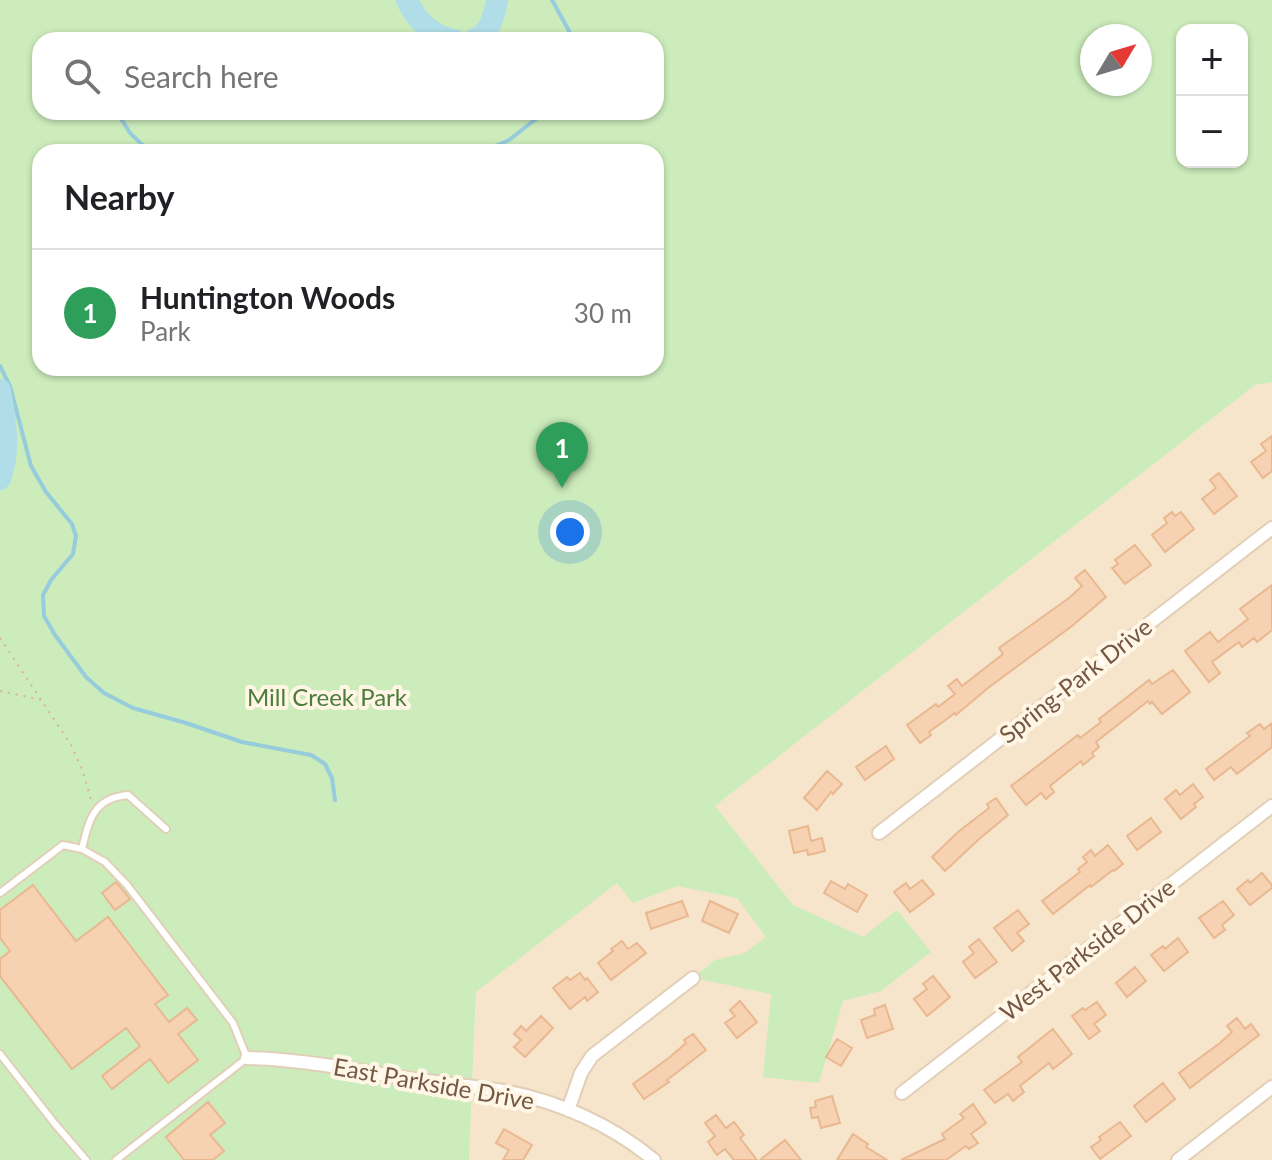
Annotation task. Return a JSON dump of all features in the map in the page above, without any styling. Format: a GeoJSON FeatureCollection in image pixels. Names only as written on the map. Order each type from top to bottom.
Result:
{"type":"FeatureCollection","features":[{"type":"Feature","properties":{"kind":"street","name":"Spring-Park Drive"},"geometry":{"type":"LineString","coordinates":[[879,833],[1272,528]]}},
{"type":"Feature","properties":{"kind":"street","name":"West Parkside Drive"},"geometry":{"type":"LineString","coordinates":[[902,1093],[1272,806]]}},
{"type":"Feature","properties":{"kind":"street"},"geometry":{"type":"LineString","coordinates":[[568,1110],[581,1073],[592,1056],[693,978]]}},
{"type":"Feature","properties":{"kind":"street","name":"East Parkside Drive"},"geometry":{"type":"LineString","coordinates":[[247,1058],[312,1062],[505,1092],[544,1101],[598,1123],[654,1160]]}},
{"type":"Feature","properties":{"kind":"street"},"geometry":{"type":"LineString","coordinates":[[1178,1160],[1272,1087]]}},
{"type":"Feature","properties":{"kind":"lane"},"geometry":{"type":"LineString","coordinates":[[82,849],[88,825],[98,806],[113,797],[128,795],[166,829]]}},
{"type":"Feature","properties":{"kind":"lane"},"geometry":{"type":"LineString","coordinates":[[0,893],[63,845],[82,849],[105,862],[127,885],[233,1023],[247,1058],[116,1160]]}},
{"type":"Feature","properties":{"kind":"lane"},"geometry":{"type":"LineString","coordinates":[[0,1054],[86,1160]]}},
{"type":"Feature","properties":{"kind":"path"},"geometry":{"type":"LineString","coordinates":[[0,638],[71,745],[95,813]]}},
{"type":"Feature","properties":{"kind":"path"},"geometry":{"type":"LineString","coordinates":[[0,691],[43,700]]}},
{"type":"Feature","properties":{"kind":"shaded area"},"geometry":{"type":"Polygon","coordinates":[[[1272,382],[1272,1160],[469,1160],[476,992],[1255,385],[1272,382]]]}},
{"type":"Feature","properties":{"kind":"green space","name":"Mill Creek Park"},"geometry":{"type":"Polygon","coordinates":[[[0,0],[1272,0],[1272,382],[1255,385],[715,806],[793,905],[863,937],[897,910],[931,952],[881,991],[843,1001],[819,1083],[763,1077],[771,994],[693,978],[715,960],[745,953],[766,937],[737,898],[677,886],[633,903],[617,883],[476,992],[469,1160],[0,1160],[0,0]]]}},
{"type":"Feature","properties":{"kind":"building"},"geometry":{"type":"Polygon","coordinates":[[[1272,436],[1272,471],[1263,478],[1251,462],[1266,451],[1261,444],[1272,436]]]}},
{"type":"Feature","properties":{"kind":"building"},"geometry":{"type":"Polygon","coordinates":[[[1219,473],[1237,496],[1214,514],[1202,499],[1216,488],[1210,480],[1219,473]]]}},
{"type":"Feature","properties":{"kind":"building"},"geometry":{"type":"Polygon","coordinates":[[[1172,512],[1175,516],[1181,512],[1194,529],[1165,552],[1152,535],[1167,523],[1164,518],[1172,512]]]}},
{"type":"Feature","properties":{"kind":"building"},"geometry":{"type":"Polygon","coordinates":[[[1135,545],[1151,565],[1125,584],[1112,568],[1118,564],[1115,560],[1135,545]]]}},
{"type":"Feature","properties":{"kind":"building"},"geometry":{"type":"Polygon","coordinates":[[[1085,570],[1106,597],[956,715],[929,732],[931,735],[920,743],[907,725],[955,694],[948,686],[957,679],[962,686],[1003,654],[999,648],[1069,598],[1082,586],[1075,578],[1085,570]]]}},
{"type":"Feature","properties":{"kind":"building"},"geometry":{"type":"Polygon","coordinates":[[[1272,585],[1272,630],[1257,642],[1254,638],[1242,647],[1239,642],[1212,662],[1220,673],[1209,682],[1185,651],[1210,632],[1218,642],[1248,619],[1240,609],[1272,585]]]}},
{"type":"Feature","properties":{"kind":"building"},"geometry":{"type":"Polygon","coordinates":[[[1173,670],[1190,692],[1162,714],[1148,701],[1096,742],[1099,747],[1092,753],[1094,756],[1083,765],[1081,761],[1050,786],[1054,792],[1046,799],[1041,793],[1026,805],[1011,786],[1078,735],[1080,738],[1101,722],[1099,719],[1149,680],[1152,684],[1173,670]]]}},
{"type":"Feature","properties":{"kind":"building"},"geometry":{"type":"Polygon","coordinates":[[[1272,723],[1272,747],[1237,774],[1231,767],[1214,780],[1206,769],[1250,736],[1247,733],[1260,724],[1264,729],[1272,723]]]}},
{"type":"Feature","properties":{"kind":"building"},"geometry":{"type":"Polygon","coordinates":[[[886,746],[894,759],[865,780],[856,767],[886,746]]]}},
{"type":"Feature","properties":{"kind":"building"},"geometry":{"type":"Polygon","coordinates":[[[827,771],[842,784],[817,810],[804,798],[827,771]]]}},
{"type":"Feature","properties":{"kind":"building"},"geometry":{"type":"Polygon","coordinates":[[[1193,784],[1203,797],[1181,819],[1165,799],[1176,790],[1180,795],[1193,784]]]}},
{"type":"Feature","properties":{"kind":"building"},"geometry":{"type":"Polygon","coordinates":[[[996,798],[1008,815],[945,871],[932,857],[989,808],[987,804],[996,798]]]}},
{"type":"Feature","properties":{"kind":"building"},"geometry":{"type":"Polygon","coordinates":[[[1151,818],[1161,832],[1137,850],[1127,836],[1151,818]]]}},
{"type":"Feature","properties":{"kind":"building"},"geometry":{"type":"Polygon","coordinates":[[[808,826],[811,841],[822,838],[825,851],[808,855],[807,850],[794,853],[789,831],[808,826]]]}},
{"type":"Feature","properties":{"kind":"building"},"geometry":{"type":"Polygon","coordinates":[[[1108,845],[1123,864],[1053,914],[1042,901],[1080,872],[1078,869],[1087,862],[1083,857],[1091,850],[1095,856],[1108,845]]]}},
{"type":"Feature","properties":{"kind":"building"},"geometry":{"type":"Polygon","coordinates":[[[1262,873],[1272,888],[1250,905],[1237,889],[1262,873]]]}},
{"type":"Feature","properties":{"kind":"building"},"geometry":{"type":"Polygon","coordinates":[[[922,880],[934,894],[910,912],[894,892],[906,883],[910,889],[922,880]]]}},
{"type":"Feature","properties":{"kind":"building"},"geometry":{"type":"Polygon","coordinates":[[[831,881],[845,889],[848,884],[867,895],[857,912],[824,893],[831,881]]]}},
{"type":"Feature","properties":{"kind":"building"},"geometry":{"type":"Polygon","coordinates":[[[116,882],[130,899],[115,910],[102,893],[116,882]]]}},
{"type":"Feature","properties":{"kind":"building"},"geometry":{"type":"Polygon","coordinates":[[[33,885],[76,941],[108,917],[168,995],[155,1004],[169,1022],[187,1008],[197,1020],[178,1034],[198,1060],[168,1083],[150,1059],[112,1089],[102,1076],[140,1046],[126,1028],[72,1069],[0,976],[0,959],[10,951],[0,938],[0,910],[33,885]]]}},
{"type":"Feature","properties":{"kind":"building"},"geometry":{"type":"Polygon","coordinates":[[[682,901],[688,916],[651,929],[646,913],[682,901]]]}},
{"type":"Feature","properties":{"kind":"building"},"geometry":{"type":"Polygon","coordinates":[[[710,901],[738,914],[729,933],[702,921],[710,901]]]}},
{"type":"Feature","properties":{"kind":"building"},"geometry":{"type":"Polygon","coordinates":[[[1223,901],[1234,915],[1222,925],[1225,930],[1214,938],[1199,918],[1223,901]]]}},
{"type":"Feature","properties":{"kind":"building"},"geometry":{"type":"Polygon","coordinates":[[[1018,910],[1029,924],[1017,933],[1024,941],[1012,951],[994,928],[1018,910]]]}},
{"type":"Feature","properties":{"kind":"building"},"geometry":{"type":"Polygon","coordinates":[[[1178,938],[1188,952],[1164,971],[1151,955],[1178,938]]]}},
{"type":"Feature","properties":{"kind":"building"},"geometry":{"type":"Polygon","coordinates":[[[979,939],[997,962],[975,978],[963,962],[974,953],[969,947],[979,939]]]}},
{"type":"Feature","properties":{"kind":"building"},"geometry":{"type":"Polygon","coordinates":[[[622,941],[628,949],[637,943],[646,953],[611,980],[598,963],[622,941]]]}},
{"type":"Feature","properties":{"kind":"building"},"geometry":{"type":"Polygon","coordinates":[[[1135,967],[1146,981],[1127,997],[1116,983],[1135,967]]]}},
{"type":"Feature","properties":{"kind":"building"},"geometry":{"type":"Polygon","coordinates":[[[580,973],[598,992],[587,1001],[585,997],[570,1009],[553,988],[567,977],[570,980],[580,973]]]}},
{"type":"Feature","properties":{"kind":"building"},"geometry":{"type":"Polygon","coordinates":[[[933,976],[950,997],[927,1016],[914,999],[927,989],[923,984],[933,976]]]}},
{"type":"Feature","properties":{"kind":"building"},"geometry":{"type":"Polygon","coordinates":[[[740,1001],[757,1022],[737,1038],[725,1023],[735,1016],[730,1010],[740,1001]]]}},
{"type":"Feature","properties":{"kind":"building"},"geometry":{"type":"Polygon","coordinates":[[[1097,1002],[1106,1015],[1094,1024],[1100,1031],[1089,1039],[1072,1016],[1097,1002]]]}},
{"type":"Feature","properties":{"kind":"building"},"geometry":{"type":"Polygon","coordinates":[[[885,1005],[893,1029],[867,1038],[861,1020],[875,1015],[874,1009],[885,1005]]]}},
{"type":"Feature","properties":{"kind":"building"},"geometry":{"type":"Polygon","coordinates":[[[541,1016],[553,1028],[525,1057],[514,1047],[521,1040],[514,1034],[521,1026],[526,1031],[541,1016]]]}},
{"type":"Feature","properties":{"kind":"building"},"geometry":{"type":"Polygon","coordinates":[[[1237,1018],[1245,1029],[1251,1024],[1259,1035],[1190,1088],[1179,1073],[1232,1032],[1227,1026],[1237,1018]]]}},
{"type":"Feature","properties":{"kind":"building"},"geometry":{"type":"Polygon","coordinates":[[[1053,1029],[1072,1054],[1053,1069],[1049,1063],[1020,1086],[1024,1092],[1013,1101],[1008,1094],[995,1103],[984,1090],[1022,1062],[1018,1057],[1053,1029]]]}},
{"type":"Feature","properties":{"kind":"building"},"geometry":{"type":"Polygon","coordinates":[[[693,1034],[706,1050],[644,1099],[633,1084],[670,1057],[693,1034]]]}},
{"type":"Feature","properties":{"kind":"building"},"geometry":{"type":"Polygon","coordinates":[[[837,1039],[852,1048],[841,1066],[826,1057],[837,1039]]]}},
{"type":"Feature","properties":{"kind":"building"},"geometry":{"type":"Polygon","coordinates":[[[1163,1083],[1175,1099],[1146,1122],[1134,1106],[1163,1083]]]}},
{"type":"Feature","properties":{"kind":"building"},"geometry":{"type":"Polygon","coordinates":[[[832,1096],[840,1123],[821,1128],[818,1117],[812,1118],[810,1108],[816,1107],[815,1101],[832,1096]]]}},
{"type":"Feature","properties":{"kind":"building"},"geometry":{"type":"Polygon","coordinates":[[[208,1102],[225,1123],[210,1135],[224,1151],[213,1160],[184,1160],[166,1137],[208,1102]]]}},
{"type":"Feature","properties":{"kind":"building"},"geometry":{"type":"Polygon","coordinates":[[[973,1104],[986,1123],[971,1134],[978,1143],[969,1149],[966,1146],[946,1160],[901,1160],[945,1139],[942,1134],[964,1118],[960,1114],[973,1104]]]}},
{"type":"Feature","properties":{"kind":"building"},"geometry":{"type":"Polygon","coordinates":[[[716,1115],[726,1128],[734,1122],[744,1135],[740,1138],[757,1160],[734,1160],[725,1149],[717,1155],[708,1142],[715,1136],[705,1123],[716,1115]]]}},
{"type":"Feature","properties":{"kind":"building"},"geometry":{"type":"Polygon","coordinates":[[[1120,1122],[1131,1136],[1100,1159],[1091,1147],[1120,1122]]]}},
{"type":"Feature","properties":{"kind":"building"},"geometry":{"type":"Polygon","coordinates":[[[504,1129],[532,1145],[523,1160],[503,1160],[509,1150],[496,1143],[504,1129]]]}},
{"type":"Feature","properties":{"kind":"building"},"geometry":{"type":"Polygon","coordinates":[[[853,1134],[868,1144],[866,1147],[887,1160],[837,1160],[853,1134]]]}},
{"type":"Feature","properties":{"kind":"building"},"geometry":{"type":"Polygon","coordinates":[[[785,1140],[801,1160],[760,1160],[785,1140]]]}},
{"type":"Feature","properties":{"kind":"waterway"},"geometry":{"type":"LineString","coordinates":[[407,0],[415,14],[435,32]]}},
{"type":"Feature","properties":{"kind":"waterway"},"geometry":{"type":"LineString","coordinates":[[485,32],[493,19],[497,0]]}},
{"type":"Feature","properties":{"kind":"waterway"},"geometry":{"type":"LineString","coordinates":[[552,0],[570,32]]}},
{"type":"Feature","properties":{"kind":"waterway"},"geometry":{"type":"LineString","coordinates":[[122,120],[142,144]]}},
{"type":"Feature","properties":{"kind":"waterway"},"geometry":{"type":"LineString","coordinates":[[500,144],[535,120]]}},
{"type":"Feature","properties":{"kind":"waterway"},"geometry":{"type":"LineString","coordinates":[[0,366],[10,386],[31,466],[46,492],[72,524],[76,536],[73,554],[51,580],[43,595],[44,616],[86,677],[104,693],[133,708],[242,742],[311,755],[325,764],[332,778],[335,800]]}},
{"type":"Feature","properties":{"kind":"waterway"},"geometry":{"type":"LineString","coordinates":[[0,390],[6,446],[0,479]]}},
{"type":"Feature","properties":{"kind":"place","name":"Huntington Woods"},"geometry":{"type":"Point","coordinates":[562,488]}}]}
